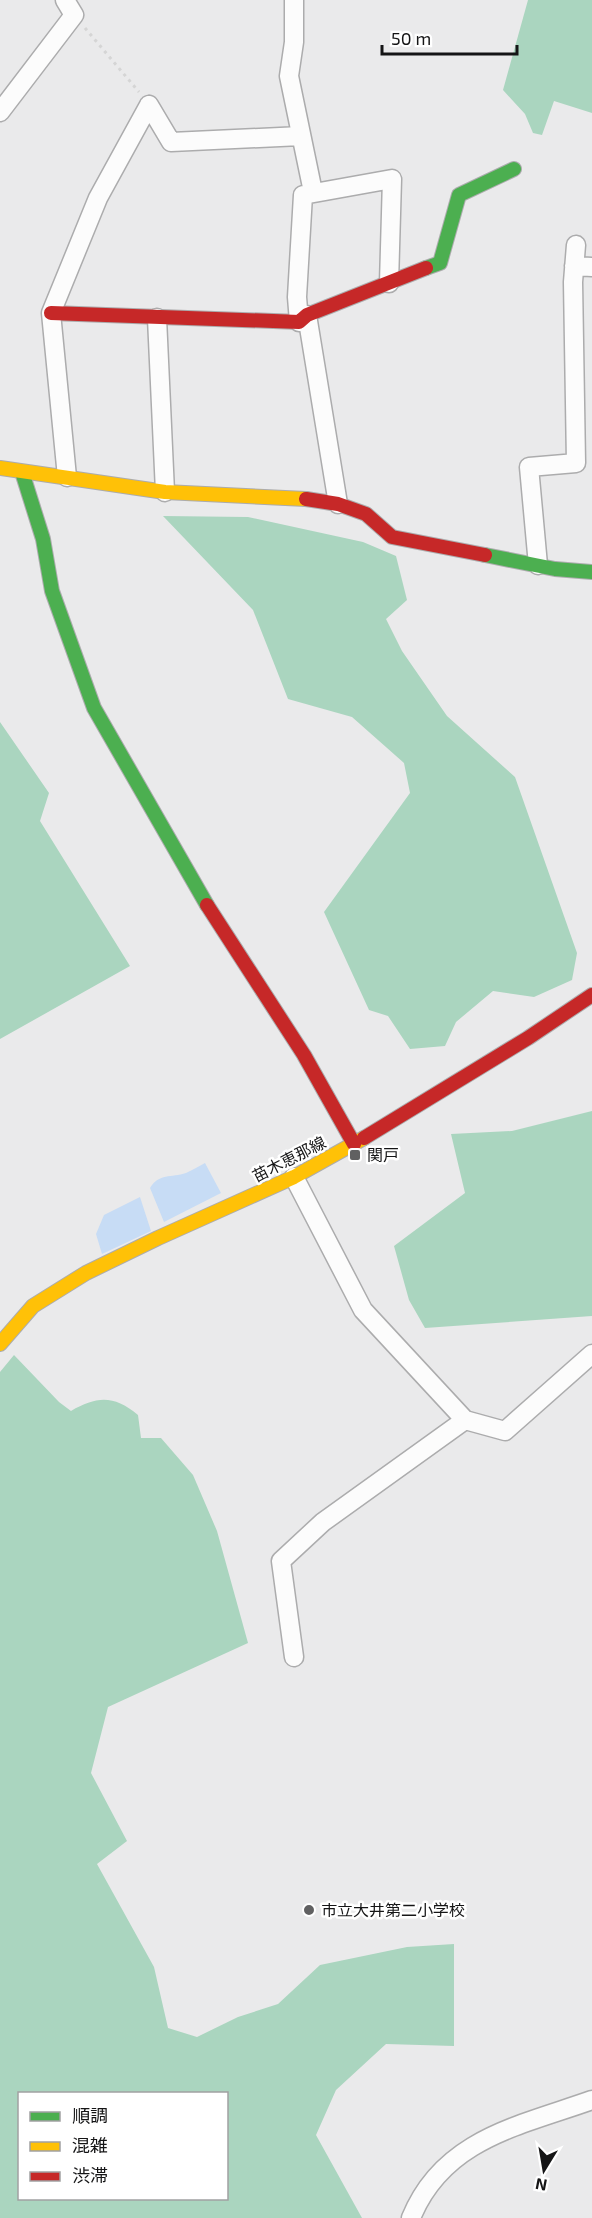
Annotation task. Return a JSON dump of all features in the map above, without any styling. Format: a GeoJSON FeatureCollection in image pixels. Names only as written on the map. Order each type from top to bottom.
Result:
{"type":"FeatureCollection","features":[{"type":"Feature","properties":{"kind":"street"},"geometry":{"type":"LineString","coordinates":[[294,0],[294,42],[289,76],[313,192]]}},
{"type":"Feature","properties":{"kind":"street"},"geometry":{"type":"LineString","coordinates":[[0,112],[70,7]]}},
{"type":"Feature","properties":{"kind":"street"},"geometry":{"type":"LineString","coordinates":[[149,105],[171,142],[301,136]]}},
{"type":"Feature","properties":{"kind":"street"},"geometry":{"type":"LineString","coordinates":[[67,477],[51,313],[98,198],[149,105]]}},
{"type":"Feature","properties":{"kind":"street"},"geometry":{"type":"LineString","coordinates":[[51,313],[157,318],[303,319],[440,263],[459,195],[514,169]]}},
{"type":"Feature","properties":{"kind":"street"},"geometry":{"type":"LineString","coordinates":[[338,504],[297,297],[303,195],[392,179],[389,283]]}},
{"type":"Feature","properties":{"kind":"street"},"geometry":{"type":"LineString","coordinates":[[538,565],[529,467],[576,463],[583,266],[576,245]]}},
{"type":"Feature","properties":{"kind":"street"},"geometry":{"type":"LineString","coordinates":[[157,318],[165,492]]}},
{"type":"Feature","properties":{"kind":"street"},"geometry":{"type":"LineString","coordinates":[[0,468],[165,492],[303,498],[338,504],[366,514],[392,537],[538,565],[592,572]]}},
{"type":"Feature","properties":{"kind":"street"},"geometry":{"type":"LineString","coordinates":[[22,472],[43,539],[52,591],[94,708],[202,897],[304,1055],[354,1144]]}},
{"type":"Feature","properties":{"kind":"street","name":"苗木恵那線"},"geometry":{"type":"LineString","coordinates":[[0,1344],[33,1306],[86,1273],[294,1177],[354,1144],[528,1038],[592,994]]}},
{"type":"Feature","properties":{"kind":"street"},"geometry":{"type":"LineString","coordinates":[[294,1177],[363,1310],[465,1420],[505,1431],[592,1354]]}},
{"type":"Feature","properties":{"kind":"street"},"geometry":{"type":"LineString","coordinates":[[294,1657],[281,1562],[323,1522],[465,1420]]}},
{"type":"Feature","properties":{"kind":"street"},"geometry":{"type":"LineString","coordinates":[[411,2218],[417,2202],[430,2181],[462,2153],[491,2135],[592,2100]]}},
{"type":"Feature","properties":{"kind":"path"},"geometry":{"type":"LineString","coordinates":[[70,7],[149,105]]}},
{"type":"Feature","properties":{"kind":"green space"},"geometry":{"type":"Polygon","coordinates":[[[528,0],[592,0],[592,113],[554,101],[542,135],[533,133],[525,114],[503,90],[528,0]]]}},
{"type":"Feature","properties":{"kind":"green space"},"geometry":{"type":"Polygon","coordinates":[[[163,516],[248,517],[363,542],[396,556],[407,600],[386,619],[402,651],[447,716],[515,777],[577,953],[572,980],[534,997],[493,991],[456,1022],[445,1046],[410,1049],[388,1016],[369,1010],[324,912],[410,793],[404,763],[352,717],[288,699],[253,610],[163,516]]]}},
{"type":"Feature","properties":{"kind":"green space"},"geometry":{"type":"Polygon","coordinates":[[[0,722],[49,793],[40,821],[130,966],[0,1039],[0,722]]]}},
{"type":"Feature","properties":{"kind":"green space"},"geometry":{"type":"Polygon","coordinates":[[[592,1111],[592,1316],[425,1328],[409,1300],[394,1246],[465,1193],[451,1134],[512,1131],[592,1111]]]}},
{"type":"Feature","properties":{"kind":"green space"},"geometry":{"type":"Polygon","coordinates":[[[14,1355],[59,1402],[71,1411],[97,1400],[113,1401],[129,1408],[138,1415],[141,1438],[161,1438],[193,1475],[217,1531],[248,1643],[108,1707],[91,1773],[127,1841],[97,1864],[154,1967],[168,2028],[197,2037],[238,2017],[278,2004],[320,1965],[407,1947],[454,1944],[454,2046],[386,2044],[336,2090],[316,2135],[362,2218],[0,2218],[0,1372],[14,1355]]]}},
{"type":"Feature","properties":{"kind":"water"},"geometry":{"type":"Polygon","coordinates":[[[205,1163],[221,1193],[164,1222],[150,1188],[161,1178],[186,1173],[205,1163]]]}},
{"type":"Feature","properties":{"kind":"water"},"geometry":{"type":"Polygon","coordinates":[[[140,1197],[151,1231],[102,1254],[96,1234],[104,1215],[140,1197]]]}},
{"type":"Feature","properties":{"kind":"traffic: fast"},"geometry":{"type":"LineString","coordinates":[[426,268],[440,263],[459,195],[514,169]]}},
{"type":"Feature","properties":{"kind":"traffic: fast"},"geometry":{"type":"LineString","coordinates":[[22,472],[43,539],[52,591],[94,708],[207,905]]}},
{"type":"Feature","properties":{"kind":"traffic: fast"},"geometry":{"type":"LineString","coordinates":[[485,555],[555,569],[592,572]]}},
{"type":"Feature","properties":{"kind":"traffic: slow"},"geometry":{"type":"LineString","coordinates":[[0,468],[165,492],[306,499]]}},
{"type":"Feature","properties":{"kind":"traffic: slow"},"geometry":{"type":"LineString","coordinates":[[0,1344],[33,1306],[86,1273],[294,1177],[364,1138]]}},
{"type":"Feature","properties":{"kind":"traffic: jam"},"geometry":{"type":"LineString","coordinates":[[51,313],[299,322],[307,315],[426,268]]}},
{"type":"Feature","properties":{"kind":"traffic: jam"},"geometry":{"type":"LineString","coordinates":[[306,499],[338,504],[366,514],[392,537],[485,555]]}},
{"type":"Feature","properties":{"kind":"traffic: jam"},"geometry":{"type":"LineString","coordinates":[[207,905],[304,1055],[354,1144]]}},
{"type":"Feature","properties":{"kind":"traffic: jam"},"geometry":{"type":"LineString","coordinates":[[364,1138],[528,1038],[592,995]]}},
{"type":"Feature","properties":{"kind":"place","name":"関戸"},"geometry":{"type":"Point","coordinates":[355,1155]}},
{"type":"Feature","properties":{"kind":"place","name":"市立大井第二小学校"},"geometry":{"type":"Point","coordinates":[309,1910]}}]}
